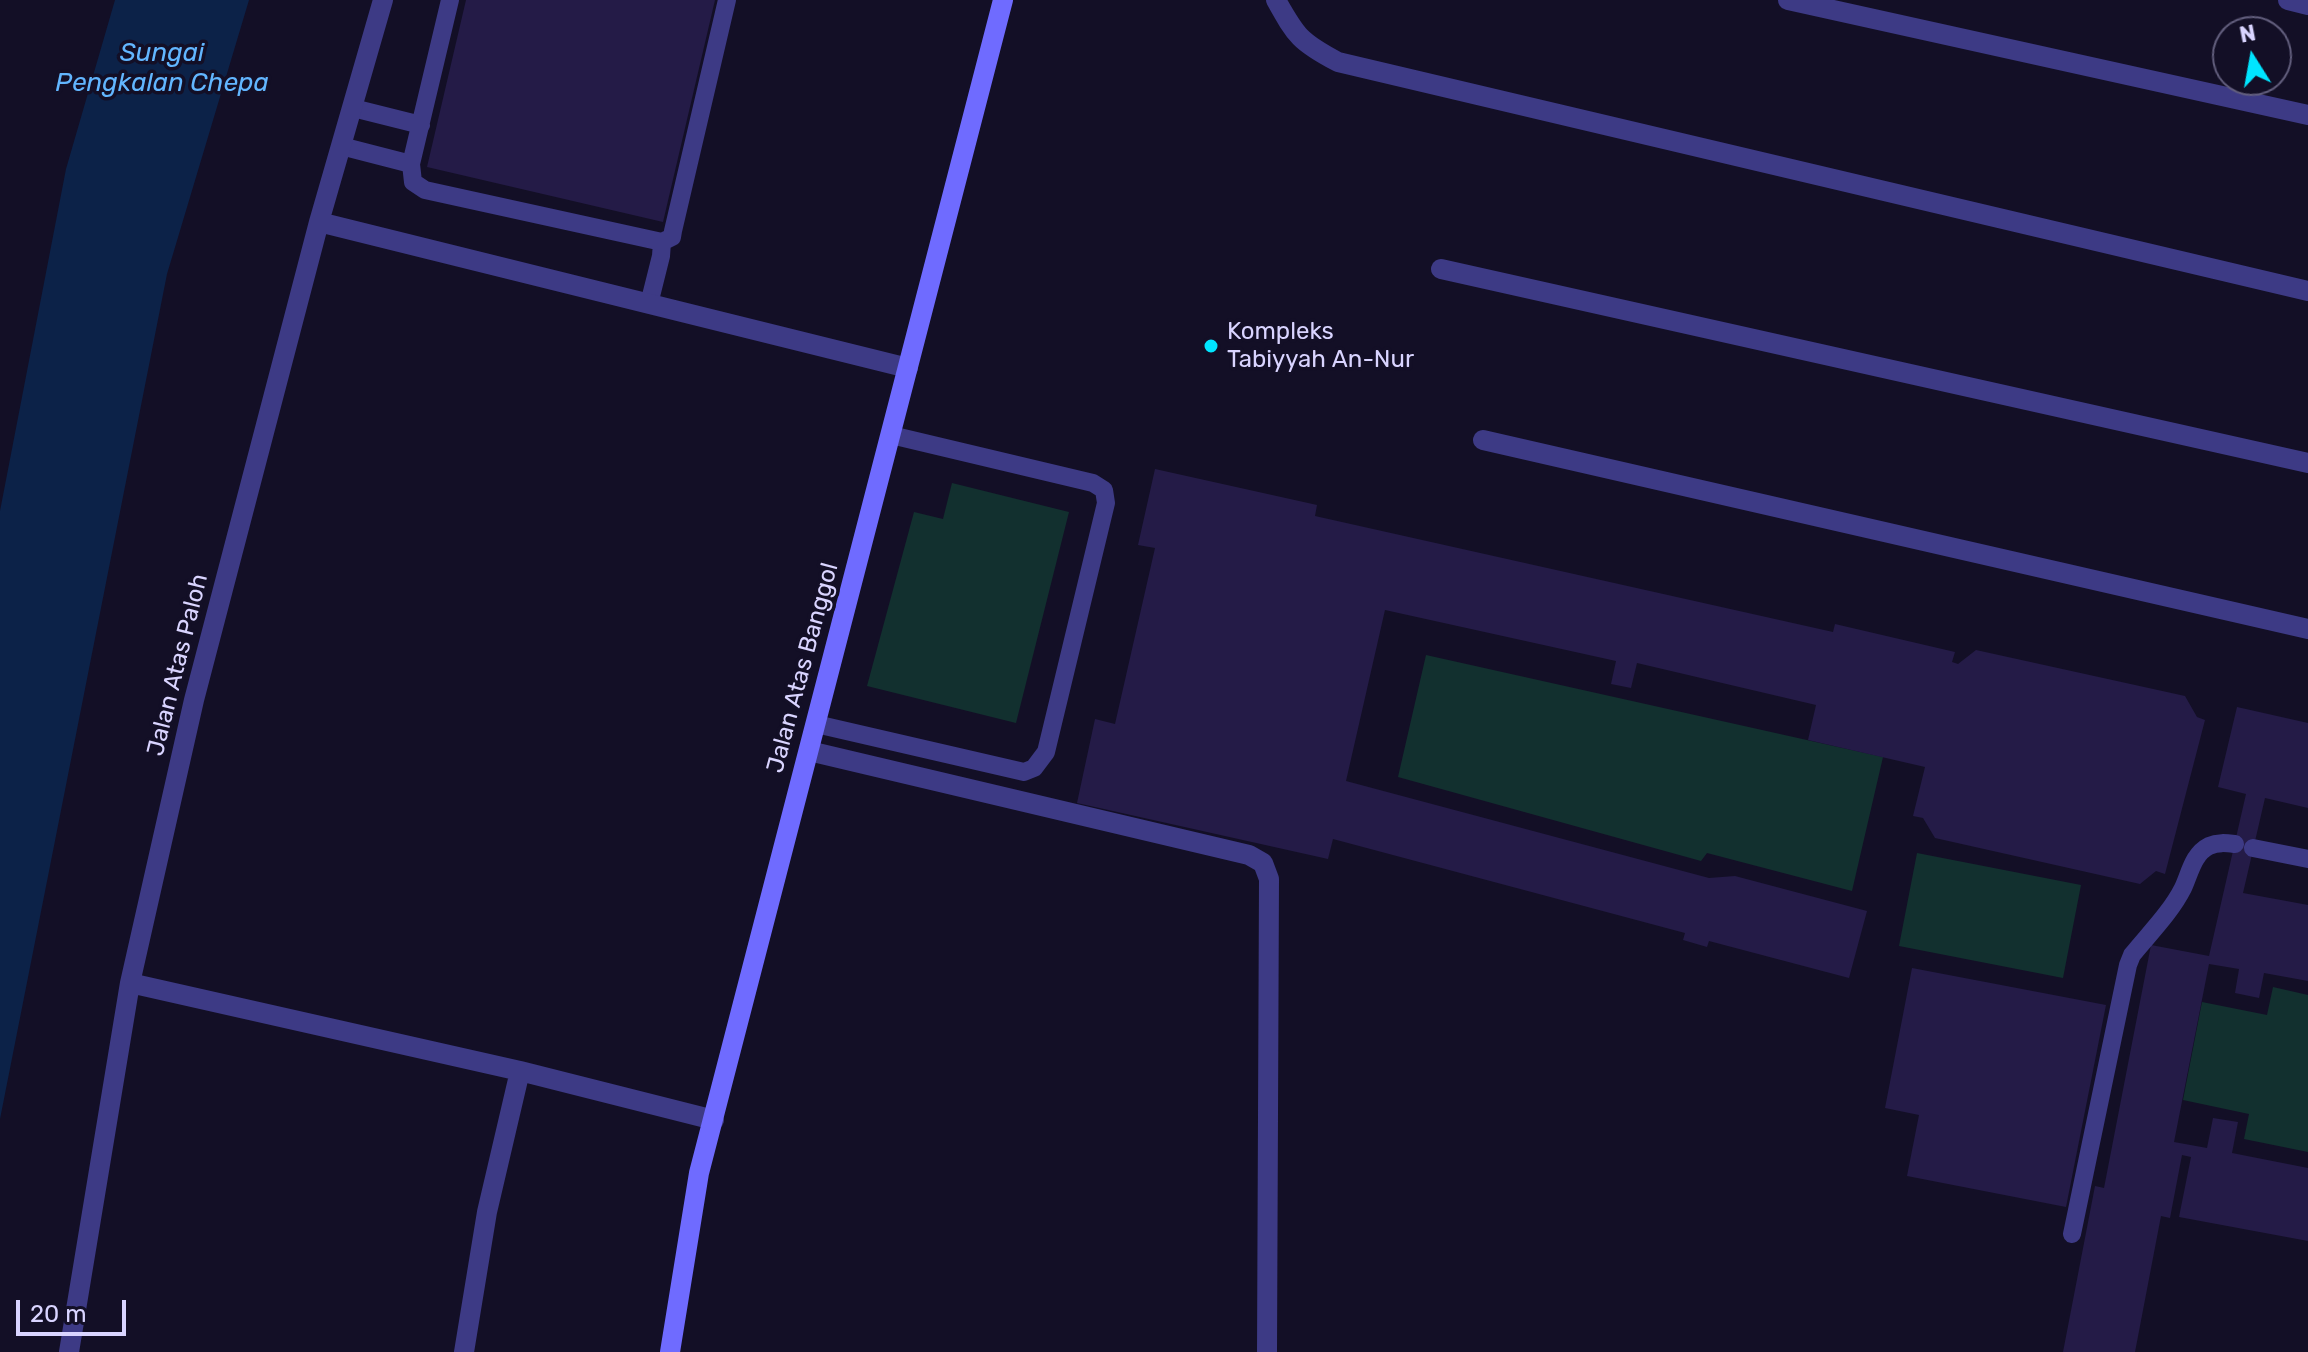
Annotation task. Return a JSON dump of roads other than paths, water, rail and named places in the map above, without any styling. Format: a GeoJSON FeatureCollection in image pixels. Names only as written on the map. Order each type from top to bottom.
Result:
{"type":"FeatureCollection","features":[{"type":"Feature","properties":{"kind":"main road","name":"Jalan Atas Banggol"},"geometry":{"type":"LineString","coordinates":[[670,1352],[689,1226],[714,1120],[1003,0]]}},
{"type":"Feature","properties":{"kind":"street","name":"Jalan Atas Paloh"},"geometry":{"type":"LineString","coordinates":[[69,1352],[130,983],[194,700],[319,222],[383,0]]}},
{"type":"Feature","properties":{"kind":"street"},"geometry":{"type":"LineString","coordinates":[[1276,0],[1293,30],[1308,46],[1338,62],[2308,291]]}},
{"type":"Feature","properties":{"kind":"street"},"geometry":{"type":"LineString","coordinates":[[1788,0],[2308,115]]}},
{"type":"Feature","properties":{"kind":"street"},"geometry":{"type":"LineString","coordinates":[[2288,0],[2308,5]]}},
{"type":"Feature","properties":{"kind":"street"},"geometry":{"type":"LineString","coordinates":[[319,222],[908,368]]}},
{"type":"Feature","properties":{"kind":"street"},"geometry":{"type":"LineString","coordinates":[[1441,269],[2308,463]]}},
{"type":"Feature","properties":{"kind":"street"},"geometry":{"type":"LineString","coordinates":[[1483,440],[2308,629]]}},
{"type":"Feature","properties":{"kind":"street"},"geometry":{"type":"LineString","coordinates":[[809,751],[1249,855],[1263,863],[1269,879],[1267,1352]]}},
{"type":"Feature","properties":{"kind":"street"},"geometry":{"type":"LineString","coordinates":[[130,983],[520,1071],[714,1120]]}},
{"type":"Feature","properties":{"kind":"street"},"geometry":{"type":"LineString","coordinates":[[464,1352],[487,1212],[520,1071]]}},
{"type":"Feature","properties":{"kind":"lane"},"geometry":{"type":"LineString","coordinates":[[450,0],[411,164],[413,182],[425,190],[662,242],[672,237],[727,0]]}},
{"type":"Feature","properties":{"kind":"lane"},"geometry":{"type":"LineString","coordinates":[[353,108],[421,125]]}},
{"type":"Feature","properties":{"kind":"lane"},"geometry":{"type":"LineString","coordinates":[[341,146],[411,164]]}},
{"type":"Feature","properties":{"kind":"lane"},"geometry":{"type":"LineString","coordinates":[[649,304],[662,242]]}},
{"type":"Feature","properties":{"kind":"lane"},"geometry":{"type":"LineString","coordinates":[[816,724],[1024,772],[1034,768],[1046,752],[1106,503],[1104,490],[1093,483],[891,435]]}},
{"type":"Feature","properties":{"kind":"lane"},"geometry":{"type":"LineString","coordinates":[[2072,1234],[2132,955],[2178,897],[2192,862],[2210,845],[2222,842],[2308,859]]}},
{"type":"Feature","properties":{"kind":"water","name":"Sungai Pengkalan Chepa"},"geometry":{"type":"Polygon","coordinates":[[[115,0],[249,0],[167,274],[0,1119],[0,511],[66,169],[115,0]]]}},
{"type":"Feature","properties":{"kind":"place","name":"Kompleks Tabiyyah An-Nur"},"geometry":{"type":"Point","coordinates":[1211,346]}}]}
